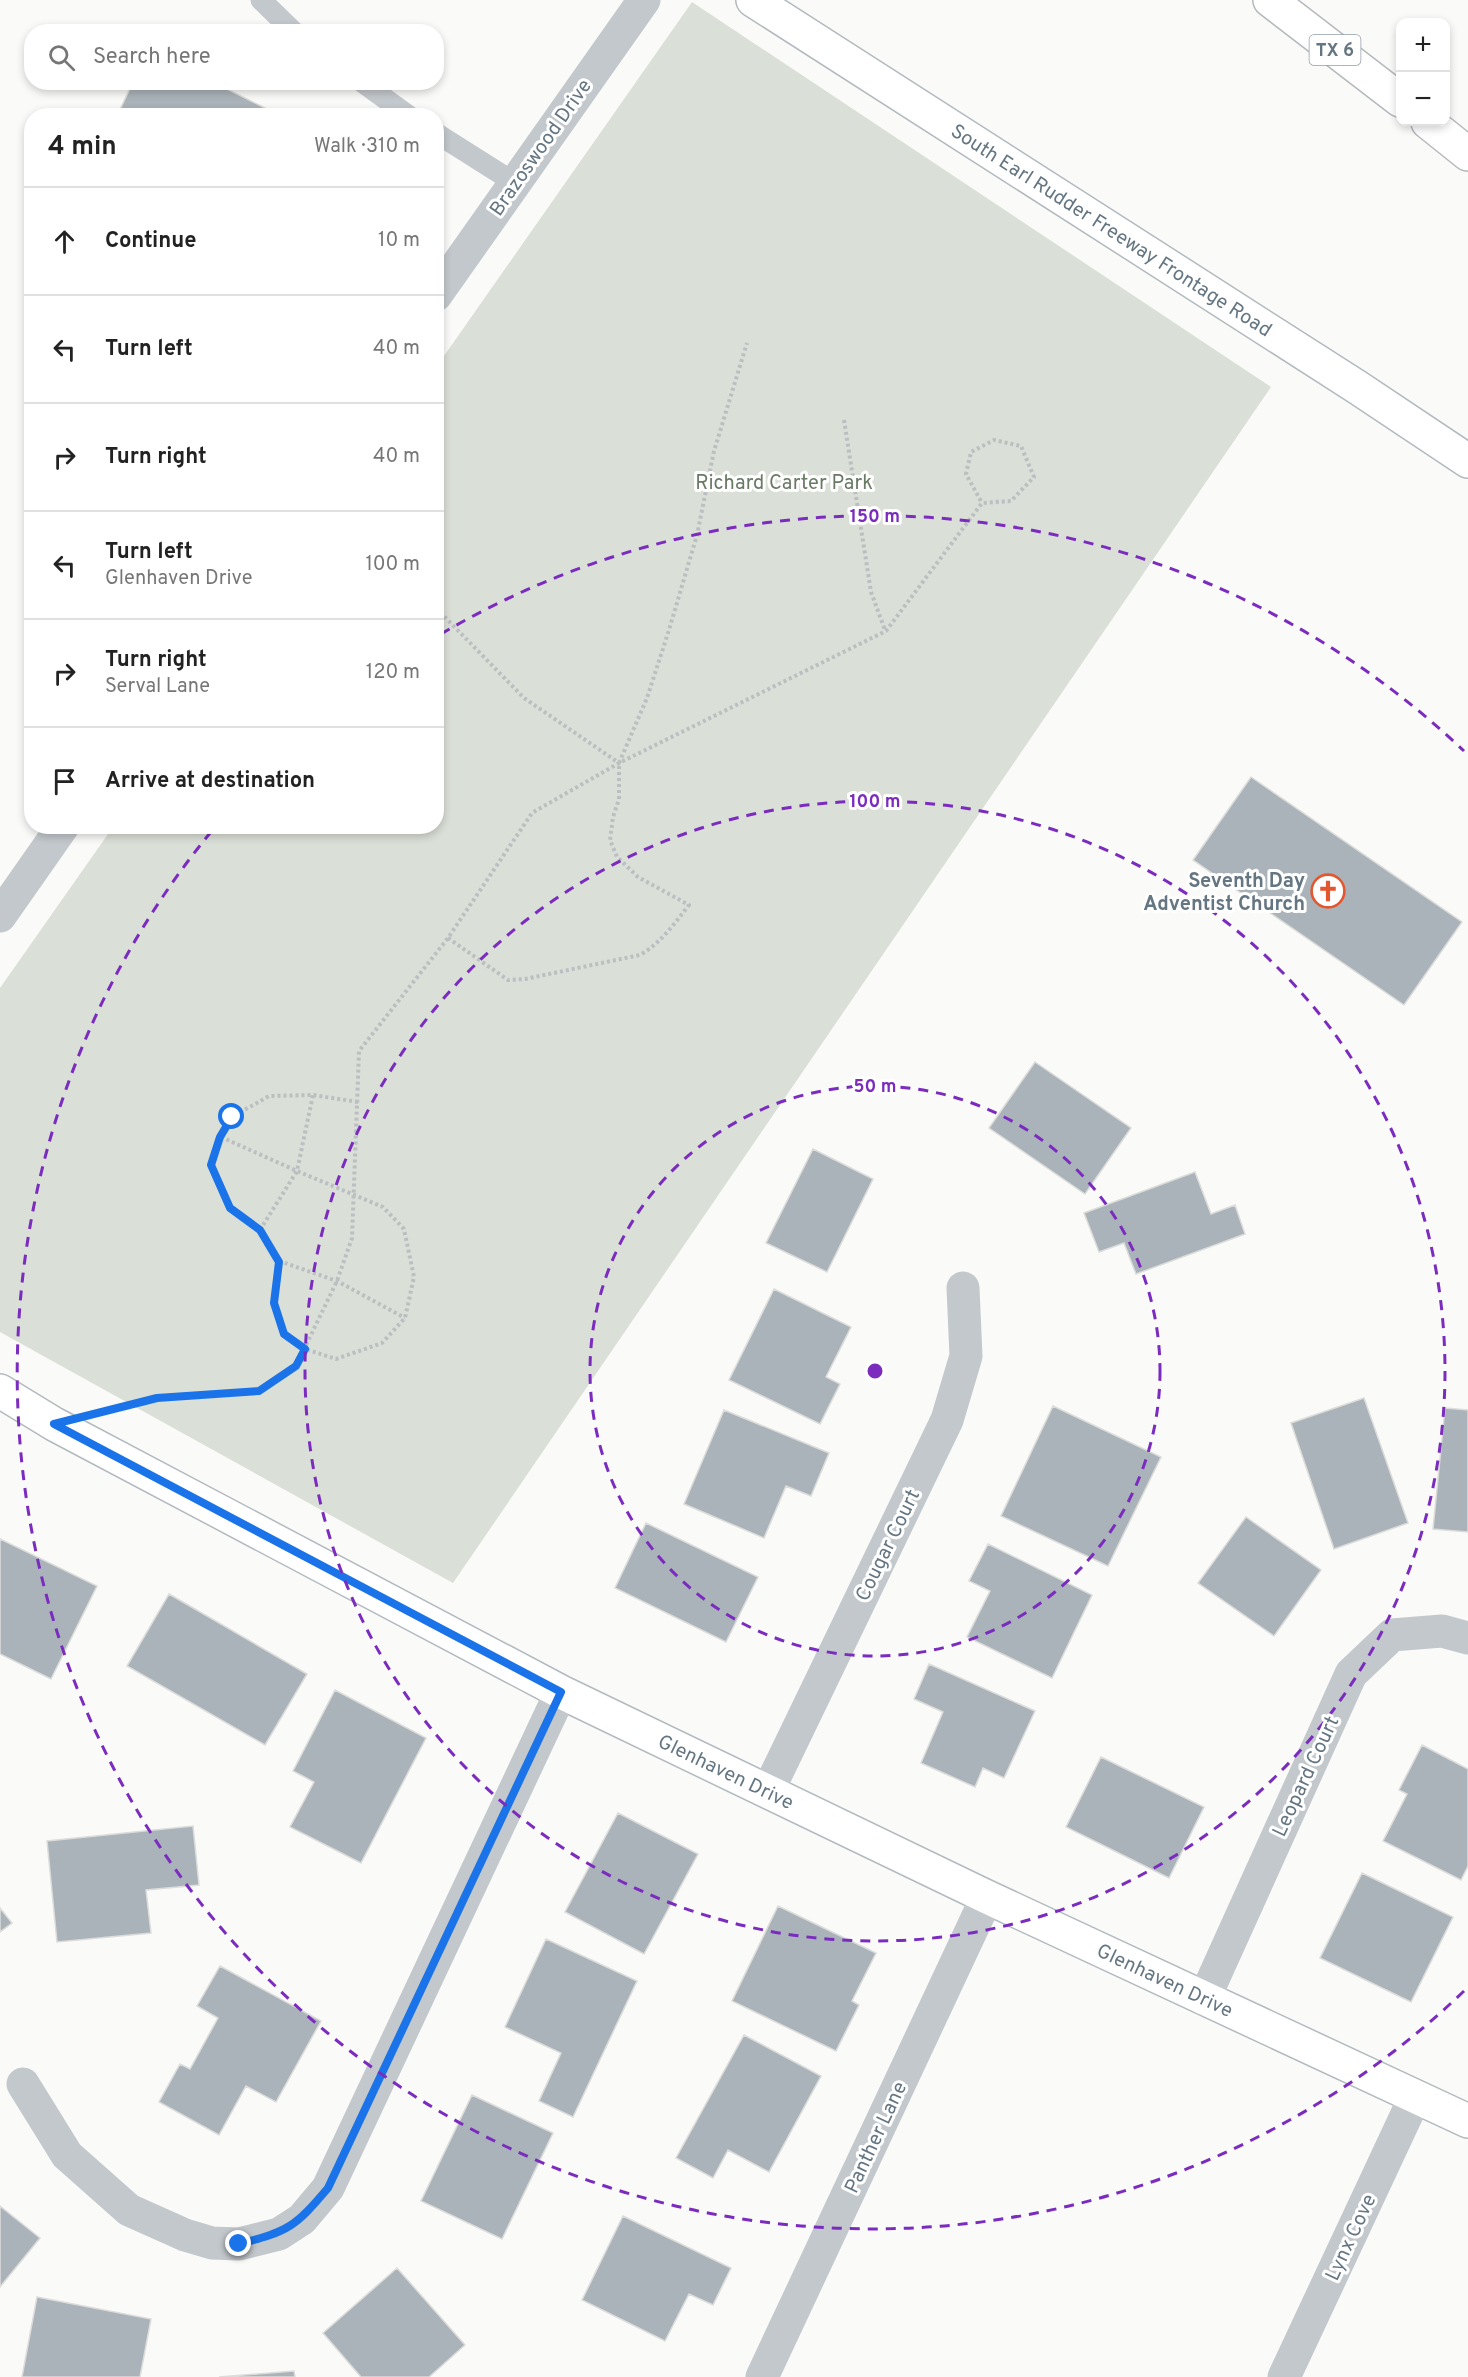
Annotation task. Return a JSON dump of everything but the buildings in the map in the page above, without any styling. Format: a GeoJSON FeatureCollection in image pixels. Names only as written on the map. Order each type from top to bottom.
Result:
{"type":"FeatureCollection","features":[{"type":"Feature","properties":{"kind":"main road","name":"South Earl Rudder Freeway Frontage Road"},"geometry":{"type":"LineString","coordinates":[[753,0],[1357,387],[1468,461]]}},
{"type":"Feature","properties":{"kind":"main road","name":"TX 6"},"geometry":{"type":"LineString","coordinates":[[1270,0],[1396,96]]}},
{"type":"Feature","properties":{"kind":"main road"},"geometry":{"type":"LineString","coordinates":[[1433,126],[1468,154]]}},
{"type":"Feature","properties":{"kind":"main road","name":"Glenhaven Drive"},"geometry":{"type":"LineString","coordinates":[[0,1391],[54,1424],[561,1692],[987,1897],[1468,2121]]}},
{"type":"Feature","properties":{"kind":"street","name":"Brazoswood Drive"},"geometry":{"type":"LineString","coordinates":[[444,284],[644,0]]}},
{"type":"Feature","properties":{"kind":"street"},"geometry":{"type":"LineString","coordinates":[[0,916],[57,834]]}},
{"type":"Feature","properties":{"kind":"street","name":"Cougar Court"},"geometry":{"type":"LineString","coordinates":[[768,1791],[947,1420],[966,1356],[963,1288]]}},
{"type":"Feature","properties":{"kind":"street","name":"Leopard Court"},"geometry":{"type":"LineString","coordinates":[[1204,1999],[1352,1674],[1392,1635],[1442,1631],[1468,1638]]}},
{"type":"Feature","properties":{"kind":"street"},"geometry":{"type":"LineString","coordinates":[[23,2084],[67,2155],[129,2210],[185,2235],[212,2243],[239,2244],[279,2234],[302,2219],[328,2188],[561,1692]]}},
{"type":"Feature","properties":{"kind":"street","name":"Panther Lane"},"geometry":{"type":"LineString","coordinates":[[762,2377],[987,1897]]}},
{"type":"Feature","properties":{"kind":"street","name":"Lynx Cove"},"geometry":{"type":"LineString","coordinates":[[1284,2377],[1415,2097]]}},
{"type":"Feature","properties":{"kind":"lane"},"geometry":{"type":"LineString","coordinates":[[261,0],[286,24]]}},
{"type":"Feature","properties":{"kind":"lane"},"geometry":{"type":"LineString","coordinates":[[373,90],[397,108]]}},
{"type":"Feature","properties":{"kind":"lane"},"geometry":{"type":"LineString","coordinates":[[444,138],[515,183]]}},
{"type":"Feature","properties":{"kind":"path"},"geometry":{"type":"LineString","coordinates":[[448,938],[508,980],[525,979],[639,955],[652,948],[667,933],[689,905],[638,877],[617,857],[610,840],[613,817],[619,799],[619,763],[647,698],[669,630],[697,535],[714,451],[747,343]]}},
{"type":"Feature","properties":{"kind":"path"},"geometry":{"type":"LineString","coordinates":[[844,420],[871,592],[886,631]]}},
{"type":"Feature","properties":{"kind":"path"},"geometry":{"type":"LineString","coordinates":[[54,1424],[157,1398],[259,1391],[296,1366],[338,1281],[352,1238],[359,1051],[448,938],[532,813],[619,763],[886,631],[982,503],[1011,501],[1034,477],[1022,446],[994,440],[971,452],[966,474],[982,503]]}},
{"type":"Feature","properties":{"kind":"path"},"geometry":{"type":"LineString","coordinates":[[444,616],[524,698],[619,763]]}},
{"type":"Feature","properties":{"kind":"path"},"geometry":{"type":"LineString","coordinates":[[220,1137],[383,1207],[404,1229],[414,1276],[405,1318],[382,1343],[336,1359],[305,1349],[284,1334],[274,1303],[279,1262],[260,1230],[230,1208],[211,1165],[220,1137],[232,1117],[269,1096],[313,1095],[358,1102]]}},
{"type":"Feature","properties":{"kind":"path"},"geometry":{"type":"LineString","coordinates":[[260,1230],[297,1171],[313,1095]]}},
{"type":"Feature","properties":{"kind":"path"},"geometry":{"type":"LineString","coordinates":[[279,1262],[338,1281],[405,1318]]}},
{"type":"Feature","properties":{"kind":"green space","name":"Richard Carter Park"},"geometry":{"type":"Polygon","coordinates":[[[692,2],[1271,387],[453,1583],[0,1332],[0,988],[108,834],[444,834],[444,356],[692,2]]]}},
{"type":"Feature","properties":{"kind":"place","name":"Seventh Day Adventist Church"},"geometry":{"type":"Point","coordinates":[1328,891]}},
{"type":"Feature","properties":{"kind":"route"},"geometry":{"type":"LineString","coordinates":[[232,1117],[220,1137],[211,1165],[230,1208],[260,1230],[279,1262],[274,1303],[284,1334],[305,1349],[296,1366],[259,1391],[157,1398],[54,1424],[561,1692],[328,2188],[302,2219],[279,2234],[239,2244]]}}]}
